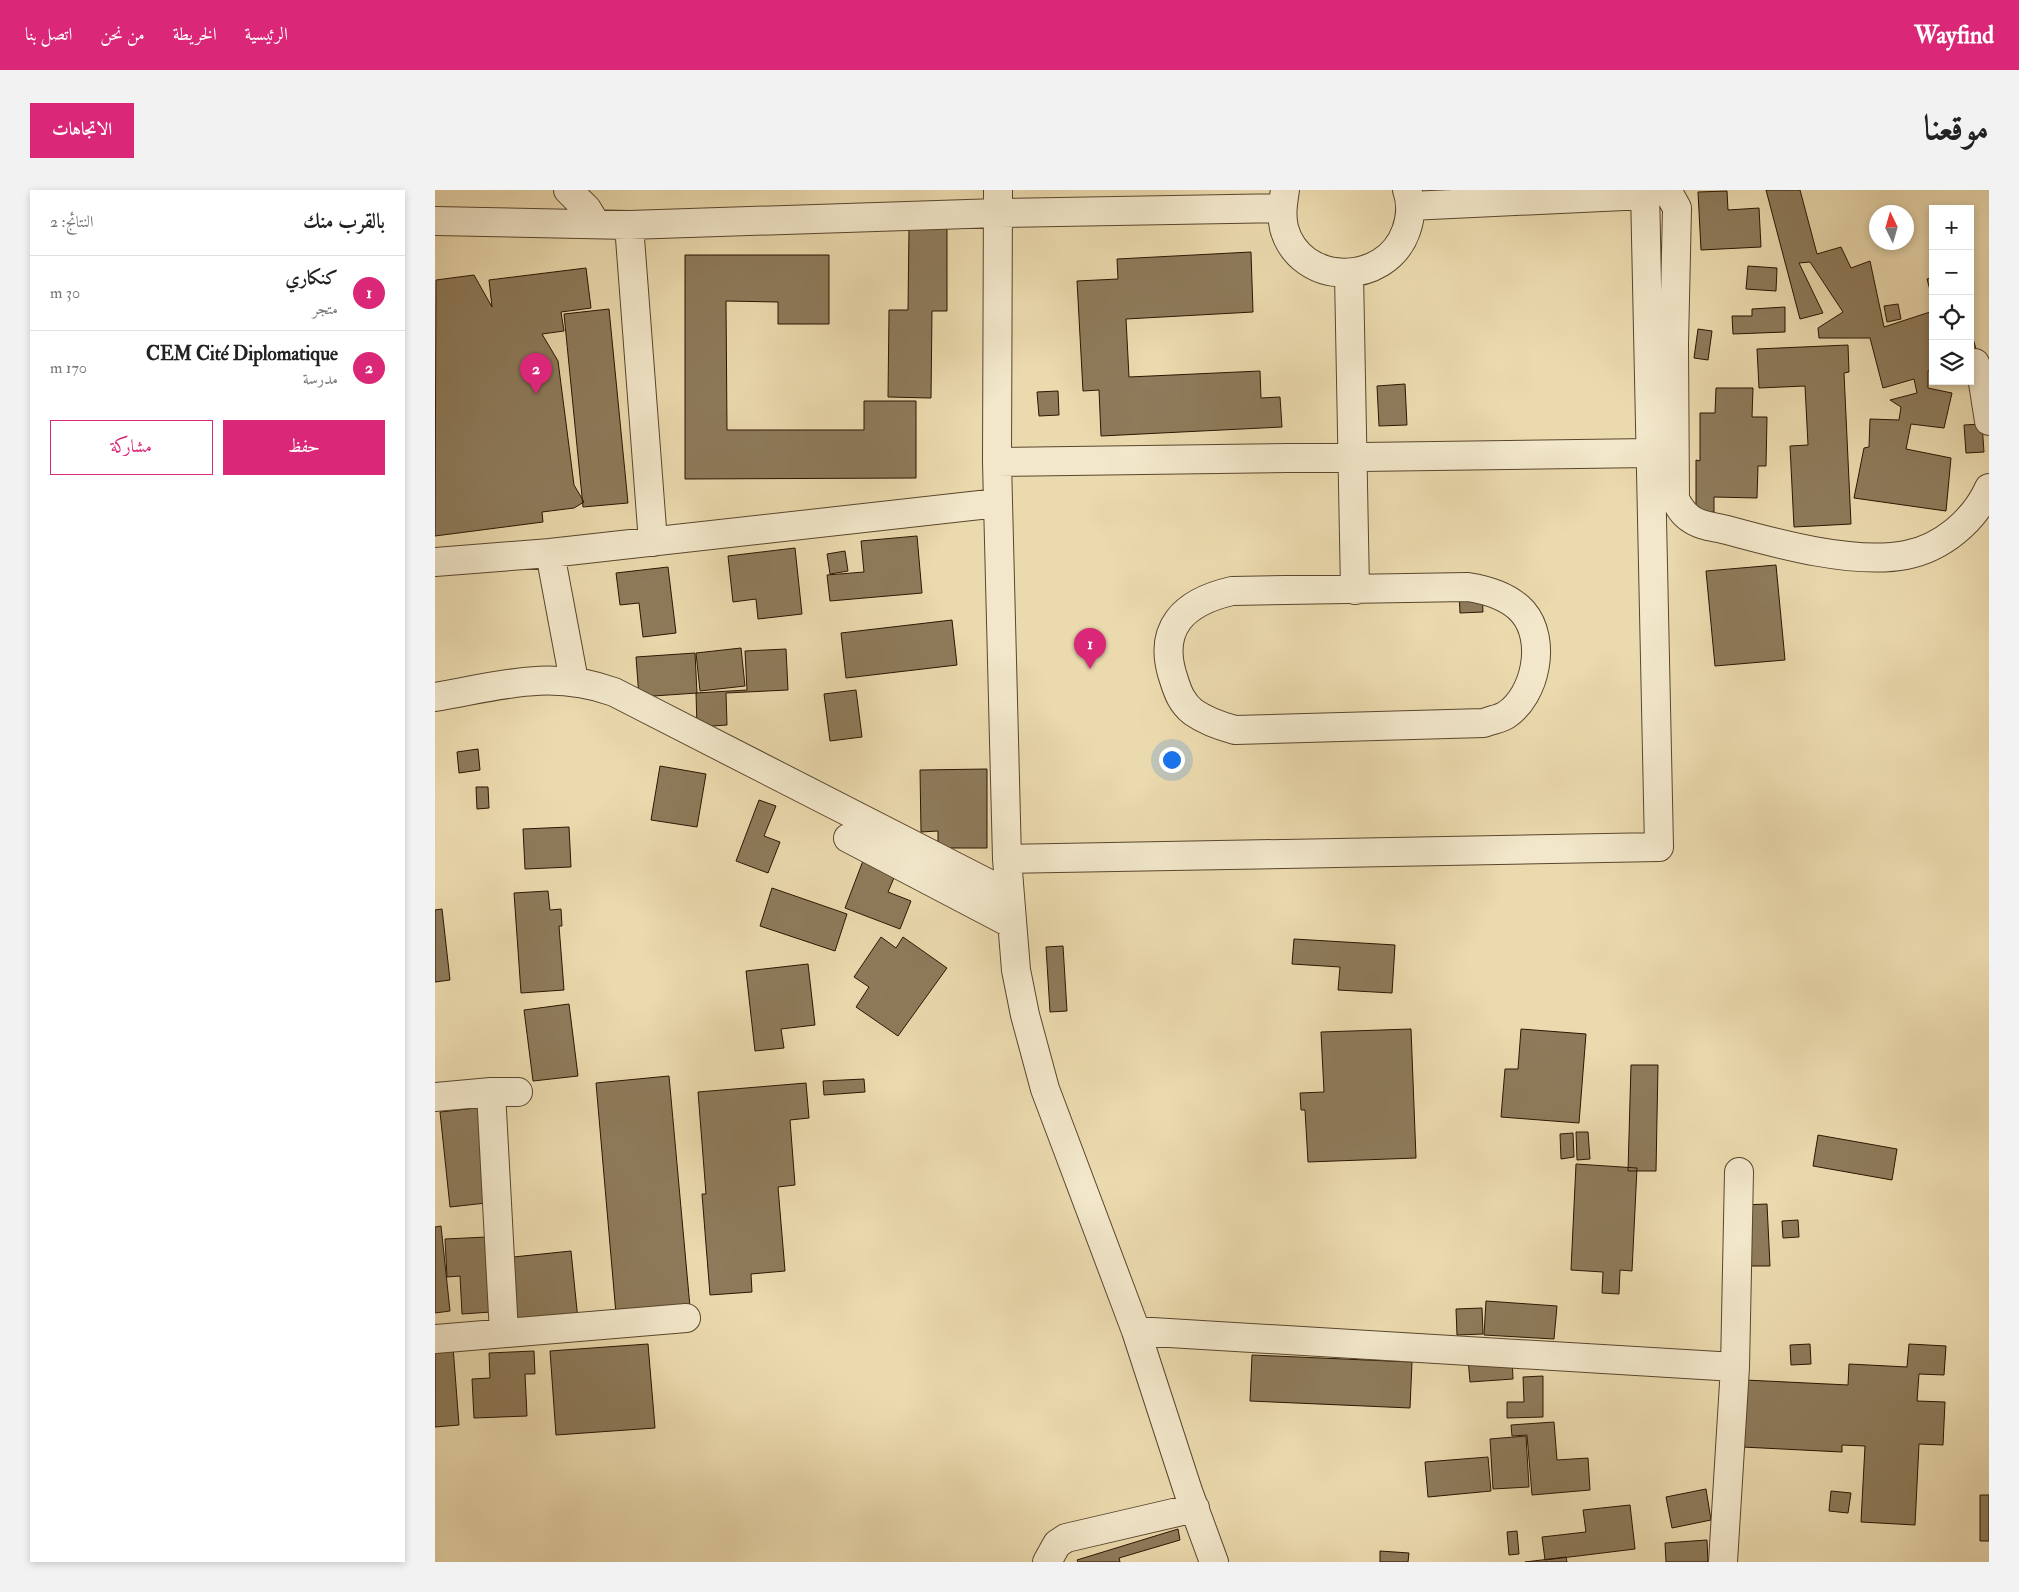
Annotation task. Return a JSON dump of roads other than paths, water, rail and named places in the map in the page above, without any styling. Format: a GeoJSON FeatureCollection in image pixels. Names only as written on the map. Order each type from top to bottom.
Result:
{"type":"FeatureCollection","features":[{"type":"Feature","properties":{"kind":"street"},"geometry":{"type":"LineString","coordinates":[[568,190],[587,209],[596,224]]}},
{"type":"Feature","properties":{"kind":"street"},"geometry":{"type":"LineString","coordinates":[[435,221],[629,225],[998,202],[1283,199],[1285,229],[1294,247],[1309,262],[1328,271],[1349,274],[1370,269],[1389,258],[1403,241],[1410,220],[1409,198],[1652,192],[1677,208],[1674,344],[1675,499],[1680,509],[1692,521],[1775,543],[1845,555],[1877,558],[1907,555],[1934,546],[1953,534],[1969,519],[1989,488]]}},
{"type":"Feature","properties":{"kind":"street"},"geometry":{"type":"LineString","coordinates":[[1007,859],[1659,847],[1649,453],[1652,192]]}},
{"type":"Feature","properties":{"kind":"street"},"geometry":{"type":"LineString","coordinates":[[998,202],[997,462],[1007,859],[1016,970],[1025,1015],[1045,1089],[1136,1331],[1214,1562]]}},
{"type":"Feature","properties":{"kind":"street"},"geometry":{"type":"LineString","coordinates":[[629,225],[653,542]]}},
{"type":"Feature","properties":{"kind":"street"},"geometry":{"type":"LineString","coordinates":[[1349,274],[1354,458],[1355,590]]}},
{"type":"Feature","properties":{"kind":"street"},"geometry":{"type":"LineString","coordinates":[[1975,363],[1983,384],[1989,421]]}},
{"type":"Feature","properties":{"kind":"street"},"geometry":{"type":"LineString","coordinates":[[997,462],[1649,453]]}},
{"type":"Feature","properties":{"kind":"street"},"geometry":{"type":"LineString","coordinates":[[435,562],[550,553],[998,503]]}},
{"type":"Feature","properties":{"kind":"street"},"geometry":{"type":"LineString","coordinates":[[550,553],[574,681]]}},
{"type":"Feature","properties":{"kind":"street"},"geometry":{"type":"LineString","coordinates":[[1468,587],[1485,590],[1504,598],[1522,611],[1533,628],[1536,654],[1530,684],[1519,703],[1505,716],[1484,723],[1235,730],[1212,723],[1193,711],[1180,698],[1170,670],[1169,635],[1183,613],[1209,596],[1232,590],[1355,590],[1468,587]]}},
{"type":"Feature","properties":{"kind":"street"},"geometry":{"type":"LineString","coordinates":[[435,697],[533,680],[574,681],[614,692],[1009,894]]}},
{"type":"Feature","properties":{"kind":"street"},"geometry":{"type":"LineString","coordinates":[[849,838],[1011,923]]}},
{"type":"Feature","properties":{"kind":"street"},"geometry":{"type":"LineString","coordinates":[[491,1092],[504,1333]]}},
{"type":"Feature","properties":{"kind":"street"},"geometry":{"type":"LineString","coordinates":[[435,1097],[491,1092],[518,1092]]}},
{"type":"Feature","properties":{"kind":"street"},"geometry":{"type":"LineString","coordinates":[[1723,1562],[1735,1367],[1739,1172]]}},
{"type":"Feature","properties":{"kind":"street"},"geometry":{"type":"LineString","coordinates":[[435,1339],[686,1318]]}},
{"type":"Feature","properties":{"kind":"street"},"geometry":{"type":"LineString","coordinates":[[1136,1331],[1735,1367]]}},
{"type":"Feature","properties":{"kind":"street"},"geometry":{"type":"LineString","coordinates":[[1047,1562],[1057,1544],[1066,1538],[1195,1508]]}},
{"type":"Feature","properties":{"kind":"place","name":"CEM Cité Diplomatique"},"geometry":{"type":"Point","coordinates":[536,394]}},
{"type":"Feature","properties":{"kind":"place","name":"كنكاري"},"geometry":{"type":"Point","coordinates":[1090,669]}}]}
